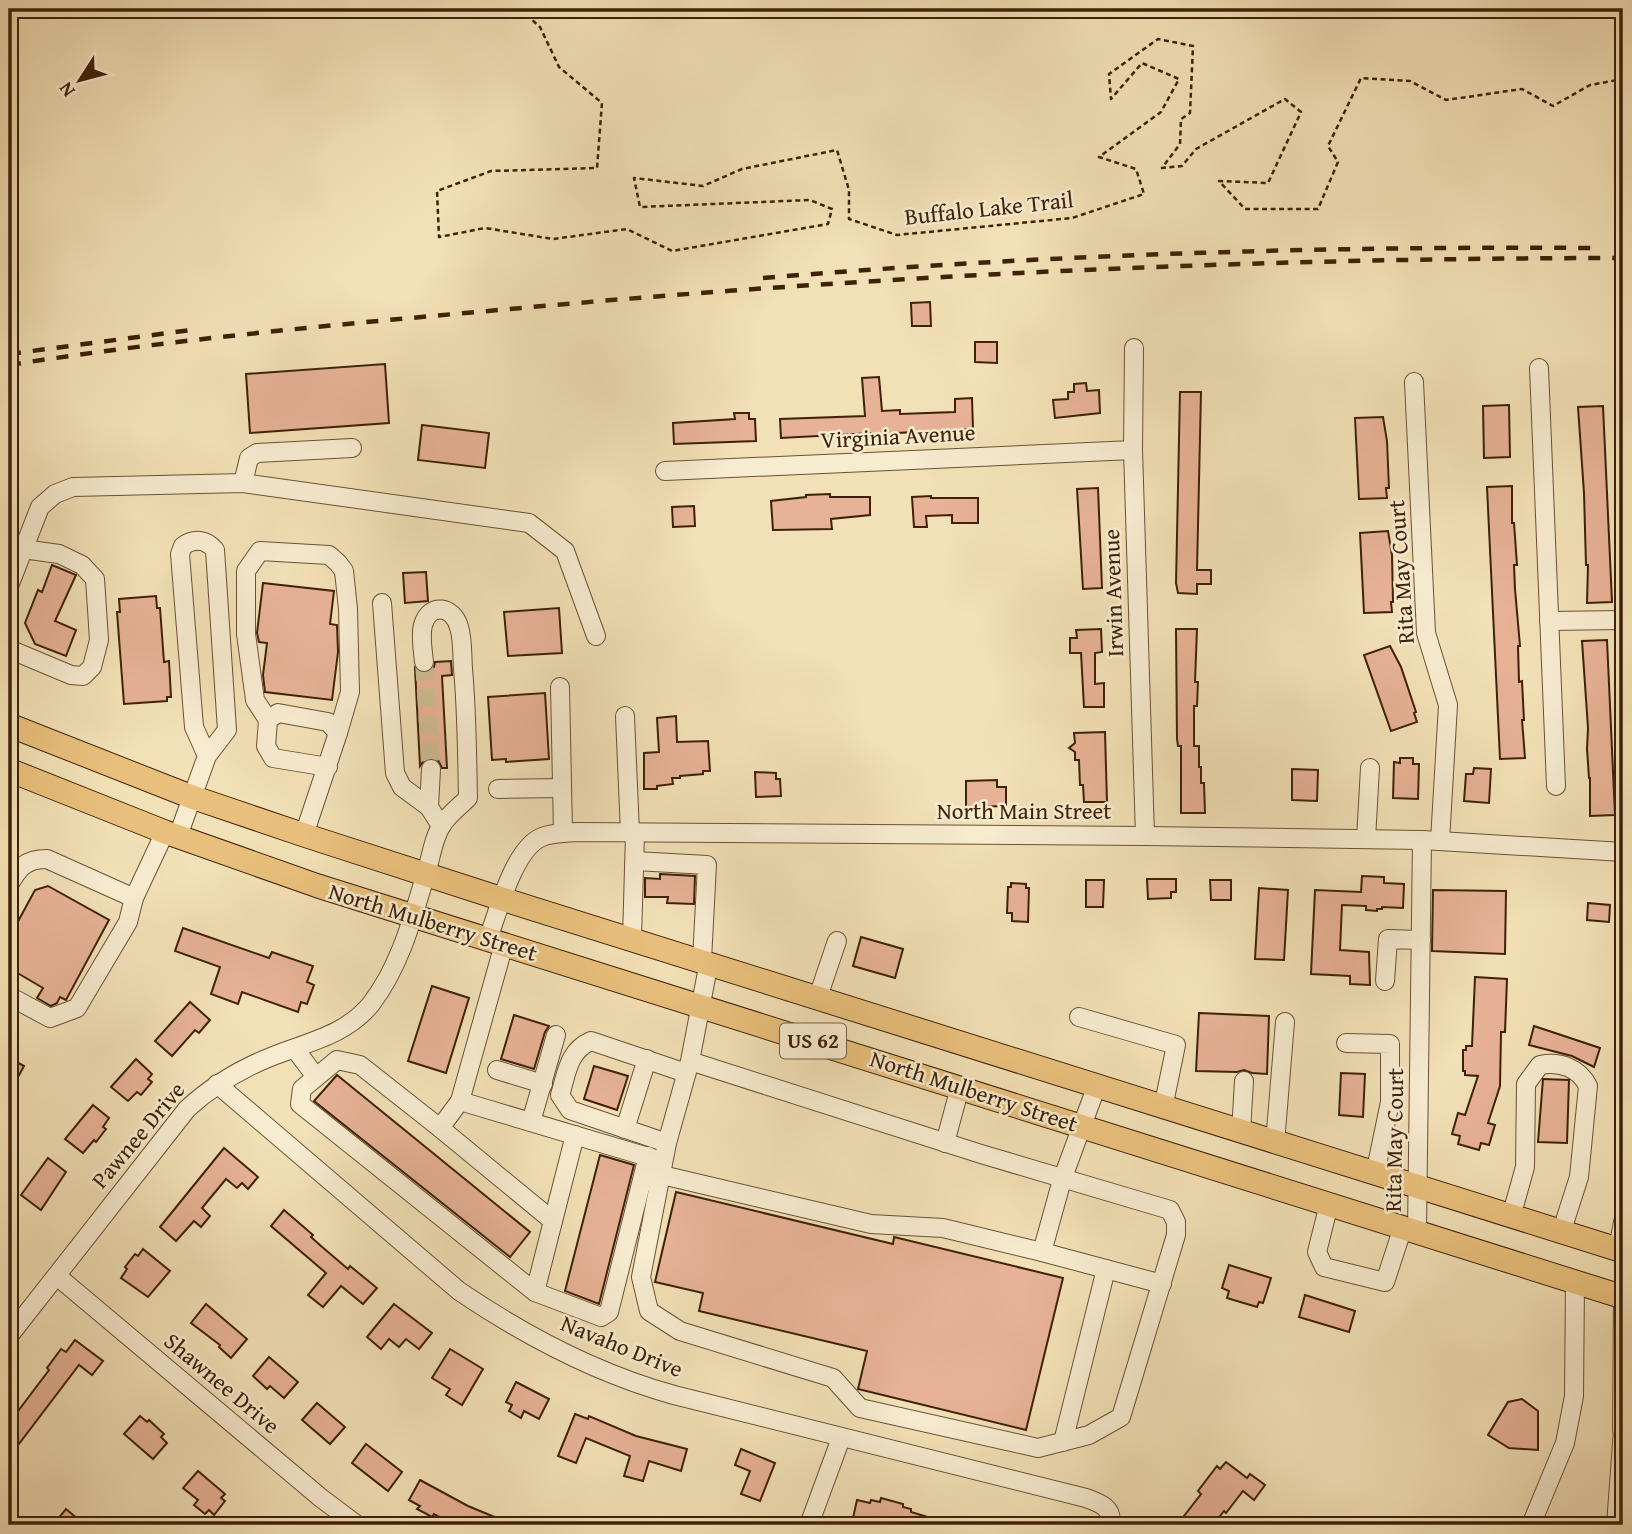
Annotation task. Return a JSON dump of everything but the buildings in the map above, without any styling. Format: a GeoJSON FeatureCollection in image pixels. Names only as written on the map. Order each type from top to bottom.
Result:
{"type":"FeatureCollection","features":[{"type":"Feature","properties":{"kind":"main road","name":"North Mulberry Street"},"geometry":{"type":"LineString","coordinates":[[9,725],[192,797],[304,835],[1620,1250]]}},
{"type":"Feature","properties":{"kind":"main road","name":"North Mulberry Street"},"geometry":{"type":"LineString","coordinates":[[9,770],[171,834],[318,886],[1623,1297]]}},
{"type":"Feature","properties":{"kind":"street","name":"Irwin Avenue"},"geometry":{"type":"LineString","coordinates":[[1134,348],[1133,450],[1145,836]]}},
{"type":"Feature","properties":{"kind":"street"},"geometry":{"type":"LineString","coordinates":[[1539,368],[1556,786]]}},
{"type":"Feature","properties":{"kind":"street","name":"Rita May Court"},"geometry":{"type":"LineString","coordinates":[[1329,1204],[1317,1252],[1324,1267],[1385,1282],[1410,1229],[1418,1187],[1421,940],[1448,705],[1426,633],[1414,382]]}},
{"type":"Feature","properties":{"kind":"street"},"geometry":{"type":"LineString","coordinates":[[243,483],[249,457],[257,453],[352,448]]}},
{"type":"Feature","properties":{"kind":"street","name":"Virginia Avenue"},"geometry":{"type":"LineString","coordinates":[[665,471],[1133,450]]}},
{"type":"Feature","properties":{"kind":"street"},"geometry":{"type":"LineString","coordinates":[[9,586],[16,547],[40,507],[55,494],[74,487],[243,483],[529,523],[565,551],[596,636]]}},
{"type":"Feature","properties":{"kind":"street"},"geometry":{"type":"LineString","coordinates":[[9,996],[50,1018],[77,1008],[128,922],[134,898],[192,797],[207,757],[227,730],[215,550],[210,543],[196,540],[183,546],[180,554],[194,727],[207,757]]}},
{"type":"Feature","properties":{"kind":"street"},"geometry":{"type":"LineString","coordinates":[[9,649],[71,675],[83,676],[92,667],[99,640],[95,579],[82,565],[59,554],[16,547]]}},
{"type":"Feature","properties":{"kind":"street"},"geometry":{"type":"LineString","coordinates":[[304,835],[328,767],[350,692],[348,609],[344,571],[329,555],[260,551],[246,571],[246,634],[255,700],[268,720],[266,747],[273,758],[328,767]]}},
{"type":"Feature","properties":{"kind":"street"},"geometry":{"type":"LineString","coordinates":[[382,603],[395,773],[402,787],[429,807],[441,826],[468,798],[466,694],[460,630],[455,615],[448,610],[436,610],[427,615],[422,627],[424,662]]}},
{"type":"Feature","properties":{"kind":"street"},"geometry":{"type":"LineString","coordinates":[[1549,621],[1623,620]]}},
{"type":"Feature","properties":{"kind":"street"},"geometry":{"type":"LineString","coordinates":[[560,687],[562,833]]}},
{"type":"Feature","properties":{"kind":"street"},"geometry":{"type":"LineString","coordinates":[[268,720],[278,713],[328,722],[338,733]]}},
{"type":"Feature","properties":{"kind":"street"},"geometry":{"type":"LineString","coordinates":[[625,716],[635,861],[632,939]]}},
{"type":"Feature","properties":{"kind":"street"},"geometry":{"type":"LineString","coordinates":[[1366,839],[1370,768]]}},
{"type":"Feature","properties":{"kind":"street"},"geometry":{"type":"LineString","coordinates":[[429,807],[431,769]]}},
{"type":"Feature","properties":{"kind":"street"},"geometry":{"type":"LineString","coordinates":[[498,789],[562,788]]}},
{"type":"Feature","properties":{"kind":"street","name":"Pawnee Drive"},"geometry":{"type":"LineString","coordinates":[[9,1336],[187,1109],[217,1084],[262,1061],[323,1039],[344,1027],[370,1006],[395,964],[441,826]]}},
{"type":"Feature","properties":{"kind":"street","name":"North Main Street"},"geometry":{"type":"LineString","coordinates":[[460,1101],[496,941],[502,899],[519,862],[530,846],[542,837],[562,833],[633,833],[1366,839],[1623,852]]}},
{"type":"Feature","properties":{"kind":"street"},"geometry":{"type":"LineString","coordinates":[[9,885],[18,869],[31,859],[47,859],[134,898]]}},
{"type":"Feature","properties":{"kind":"street"},"geometry":{"type":"LineString","coordinates":[[553,1221],[360,1066],[337,1060],[302,1089],[300,1104],[535,1292],[601,1317],[609,1312],[667,1143],[688,1067],[705,961],[707,864],[635,861]]}},
{"type":"Feature","properties":{"kind":"street"},"geometry":{"type":"LineString","coordinates":[[1385,981],[1388,939],[1421,940]]}},
{"type":"Feature","properties":{"kind":"street"},"geometry":{"type":"LineString","coordinates":[[818,997],[837,941]]}},
{"type":"Feature","properties":{"kind":"street"},"geometry":{"type":"LineString","coordinates":[[1079,1017],[1176,1045],[1163,1108]]}},
{"type":"Feature","properties":{"kind":"street"},"geometry":{"type":"LineString","coordinates":[[1275,1143],[1285,1022]]}},
{"type":"Feature","properties":{"kind":"street"},"geometry":{"type":"LineString","coordinates":[[531,1122],[556,1035]]}},
{"type":"Feature","properties":{"kind":"street"},"geometry":{"type":"LineString","coordinates":[[658,1164],[640,1277],[649,1311],[680,1331],[833,1378],[860,1408],[1038,1448],[1089,1435],[1121,1417],[1176,1235],[1176,1222],[1170,1210],[688,1067],[647,1059],[591,1041],[573,1053],[560,1096],[570,1110],[667,1143]]}},
{"type":"Feature","properties":{"kind":"street"},"geometry":{"type":"LineString","coordinates":[[1346,1043],[1390,1044],[1390,1102],[1375,1174]]}},
{"type":"Feature","properties":{"kind":"street"},"geometry":{"type":"LineString","coordinates":[[295,1049],[316,1077]]}},
{"type":"Feature","properties":{"kind":"street"},"geometry":{"type":"LineString","coordinates":[[625,1129],[647,1059]]}},
{"type":"Feature","properties":{"kind":"street"},"geometry":{"type":"LineString","coordinates":[[1511,1217],[1525,1167],[1526,1084],[1540,1065],[1552,1063],[1566,1067],[1584,1077],[1588,1086],[1587,1120],[1579,1177],[1561,1233]]}},
{"type":"Feature","properties":{"kind":"street"},"geometry":{"type":"LineString","coordinates":[[497,1070],[543,1084]]}},
{"type":"Feature","properties":{"kind":"street"},"geometry":{"type":"LineString","coordinates":[[1241,1132],[1244,1081]]}},
{"type":"Feature","properties":{"kind":"street","name":"Navaho Drive"},"geometry":{"type":"LineString","coordinates":[[217,1084],[459,1291],[492,1314],[589,1363],[649,1388],[1086,1498],[1102,1504],[1108,1510],[1112,1517],[1111,1525]]}},
{"type":"Feature","properties":{"kind":"street"},"geometry":{"type":"LineString","coordinates":[[1042,1252],[1062,1180],[1097,1085]]}},
{"type":"Feature","properties":{"kind":"street"},"geometry":{"type":"LineString","coordinates":[[945,1143],[960,1087]]}},
{"type":"Feature","properties":{"kind":"street"},"geometry":{"type":"LineString","coordinates":[[440,1128],[460,1101],[575,1135],[658,1164],[872,1224],[943,1228],[1162,1284]]}},
{"type":"Feature","properties":{"kind":"street"},"geometry":{"type":"LineString","coordinates":[[535,1292],[575,1135]]}},
{"type":"Feature","properties":{"kind":"street"},"geometry":{"type":"LineString","coordinates":[[1620,1250],[1623,1222]]}},
{"type":"Feature","properties":{"kind":"street"},"geometry":{"type":"LineString","coordinates":[[1063,1442],[1106,1269]]}},
{"type":"Feature","properties":{"kind":"street","name":"Shawnee Drive"},"geometry":{"type":"LineString","coordinates":[[57,1276],[311,1490],[357,1525]]}},
{"type":"Feature","properties":{"kind":"street"},"geometry":{"type":"LineString","coordinates":[[1531,1525],[1565,1443],[1574,1396],[1575,1282]]}},
{"type":"Feature","properties":{"kind":"street"},"geometry":{"type":"LineString","coordinates":[[1616,1525],[1623,1430],[1623,1297]]}},
{"type":"Feature","properties":{"kind":"street"},"geometry":{"type":"LineString","coordinates":[[809,1525],[841,1438]]}},
{"type":"Feature","properties":{"kind":"path","name":"Buffalo Lake Trail"},"geometry":{"type":"LineString","coordinates":[[520,9],[540,27],[559,66],[602,103],[597,169],[491,171],[437,191],[439,237],[485,228],[553,239],[627,229],[672,251],[828,224],[832,209],[810,200],[640,207],[635,178],[703,186],[742,169],[837,150],[849,190],[849,219],[897,235],[1072,218],[1144,194],[1136,169],[1100,157],[1161,112],[1179,79],[1142,63],[1111,99],[1109,74],[1158,39],[1194,46],[1190,113],[1181,119],[1180,144],[1162,168],[1182,166],[1196,149],[1285,99],[1301,112],[1268,183],[1219,181],[1245,209],[1318,209],[1338,162],[1328,146],[1361,79],[1410,81],[1446,100],[1522,89],[1553,106],[1590,85],[1623,79]]}},
{"type":"Feature","properties":{"kind":"tunnel"},"geometry":{"type":"LineString","coordinates":[[424,662],[431,769]]}},
{"type":"Feature","properties":{"kind":"railway"},"geometry":{"type":"LineString","coordinates":[[763,278],[970,263],[1177,254],[1592,248]]}},
{"type":"Feature","properties":{"kind":"railway"},"geometry":{"type":"LineString","coordinates":[[9,365],[134,347],[321,326],[788,287],[1205,265],[1623,258]]}},
{"type":"Feature","properties":{"kind":"railway"},"geometry":{"type":"LineString","coordinates":[[9,354],[191,330]]}}]}
